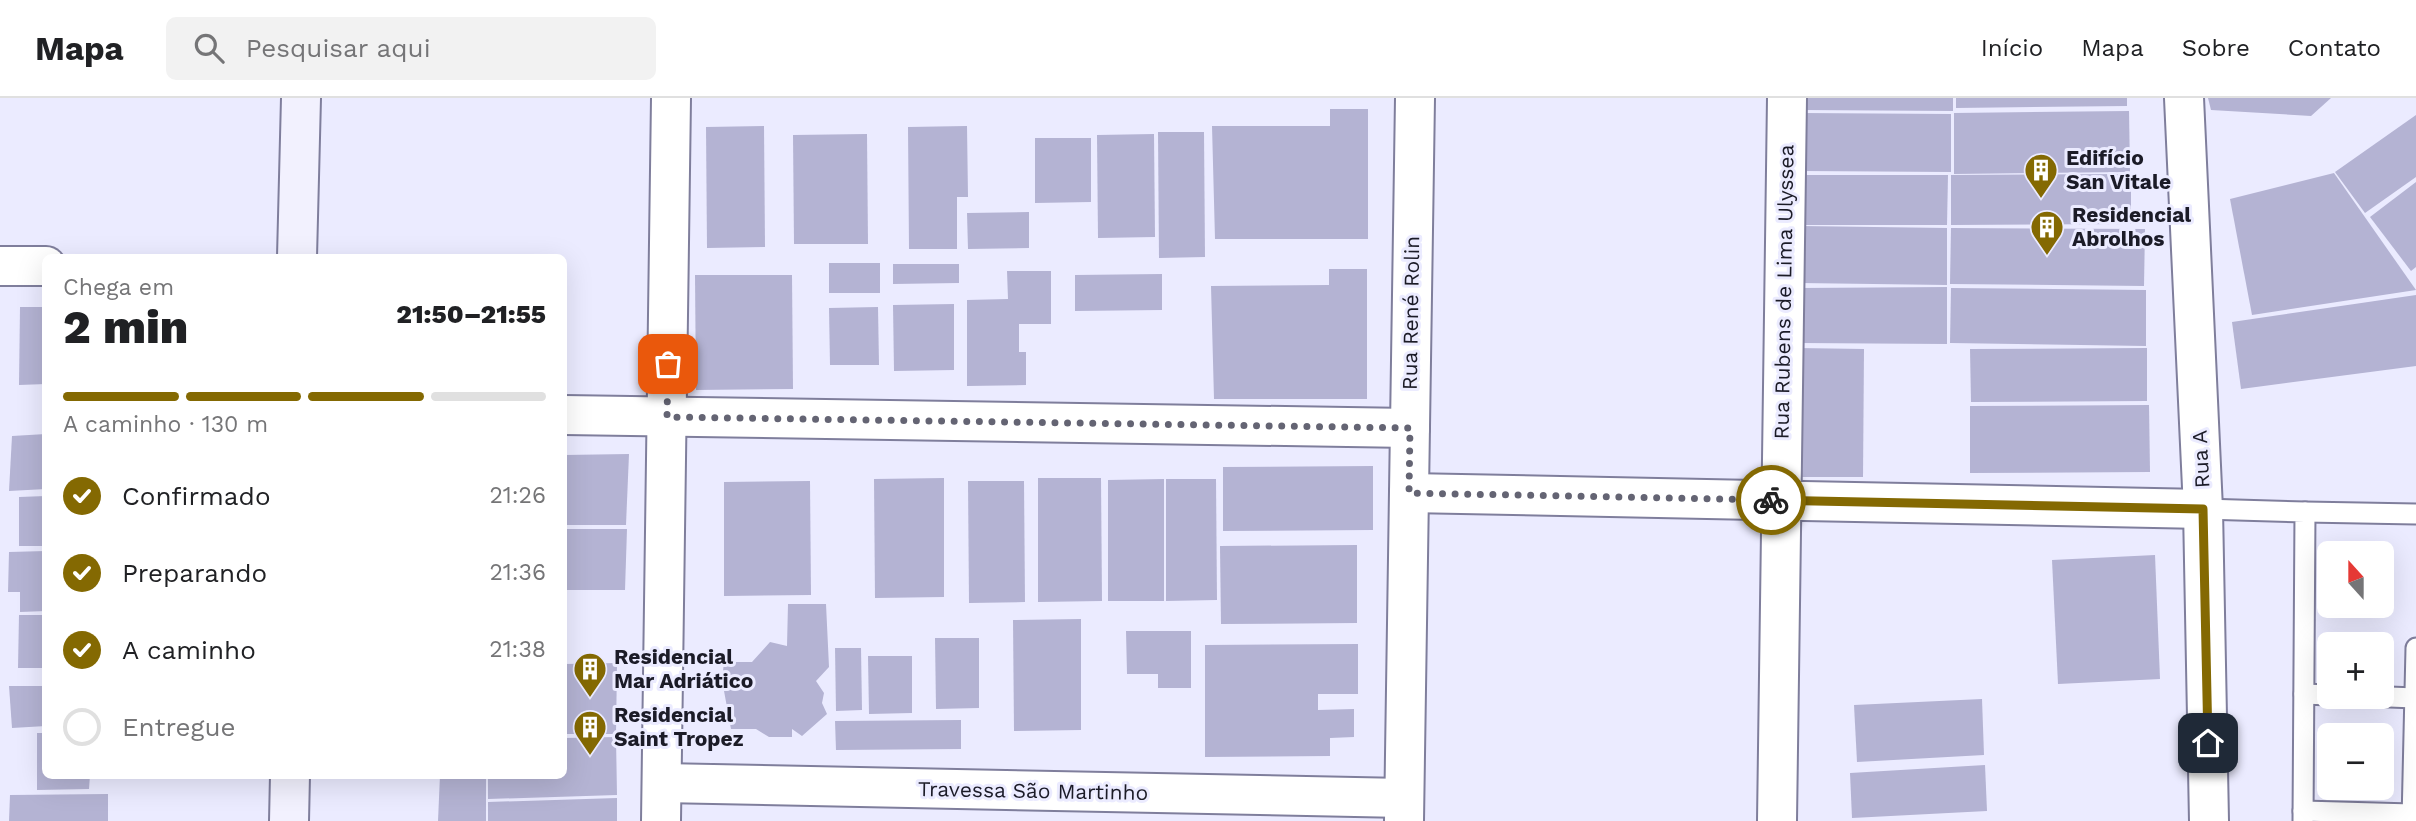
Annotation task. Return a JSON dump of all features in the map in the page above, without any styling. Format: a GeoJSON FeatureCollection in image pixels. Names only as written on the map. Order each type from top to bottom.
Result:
{"type":"FeatureCollection","features":[{"type":"Feature","properties":{"kind":"main road"},"geometry":{"type":"LineString","coordinates":[[297,254],[301,98]]}},
{"type":"Feature","properties":{"kind":"main road"},"geometry":{"type":"LineString","coordinates":[[289,821],[290,779]]}},
{"type":"Feature","properties":{"kind":"street"},"geometry":{"type":"LineString","coordinates":[[661,821],[671,98]]}},
{"type":"Feature","properties":{"kind":"street","name":"Rua René Rolin"},"geometry":{"type":"LineString","coordinates":[[1404,810],[1415,98]]}},
{"type":"Feature","properties":{"kind":"street","name":"Rua Rubens de Lima Ulyssea"},"geometry":{"type":"LineString","coordinates":[[1777,821],[1787,98]]}},
{"type":"Feature","properties":{"kind":"street","name":"Rua A"},"geometry":{"type":"LineString","coordinates":[[2184,98],[2203,509],[2209,821]]}},
{"type":"Feature","properties":{"kind":"street"},"geometry":{"type":"LineString","coordinates":[[0,266],[42,266]]}},
{"type":"Feature","properties":{"kind":"street"},"geometry":{"type":"LineString","coordinates":[[567,415],[1410,428]]}},
{"type":"Feature","properties":{"kind":"street"},"geometry":{"type":"LineString","coordinates":[[1409,493],[2203,509]]}},
{"type":"Feature","properties":{"kind":"street","name":"Travessa São Martinho"},"geometry":{"type":"LineString","coordinates":[[662,783],[1404,810]]}},
{"type":"Feature","properties":{"kind":"lane"},"geometry":{"type":"LineString","coordinates":[[2203,509],[2416,514]]}},
{"type":"Feature","properties":{"kind":"lane"},"geometry":{"type":"LineString","coordinates":[[2305,512],[2303,816],[2412,818],[2416,648]]}},
{"type":"Feature","properties":{"kind":"lane"},"geometry":{"type":"LineString","coordinates":[[2304,694],[2317,695]]}},
{"type":"Feature","properties":{"kind":"lane"},"geometry":{"type":"LineString","coordinates":[[2394,697],[2415,698]]}},
{"type":"Feature","properties":{"kind":"building"},"geometry":{"type":"Polygon","coordinates":[[[1803,98],[1953,98],[1953,111],[1803,110],[1803,98]]]}},
{"type":"Feature","properties":{"kind":"building"},"geometry":{"type":"Polygon","coordinates":[[[1956,98],[2127,98],[2127,106],[1956,108],[1956,98]]]}},
{"type":"Feature","properties":{"kind":"building"},"geometry":{"type":"Polygon","coordinates":[[[2208,98],[2331,98],[2311,116],[2211,110],[2208,98]]]}},
{"type":"Feature","properties":{"kind":"building"},"geometry":{"type":"Polygon","coordinates":[[[1330,109],[1368,109],[1368,239],[1215,239],[1212,126],[1330,126],[1330,109]]]}},
{"type":"Feature","properties":{"kind":"building"},"geometry":{"type":"Polygon","coordinates":[[[2129,111],[2130,172],[1954,174],[1954,113],[2129,111]]]}},
{"type":"Feature","properties":{"kind":"building"},"geometry":{"type":"Polygon","coordinates":[[[1802,113],[1951,114],[1951,172],[1802,171],[1802,113]]]}},
{"type":"Feature","properties":{"kind":"building"},"geometry":{"type":"Polygon","coordinates":[[[2416,115],[2416,177],[2365,213],[2335,172],[2416,115]]]}},
{"type":"Feature","properties":{"kind":"building"},"geometry":{"type":"Polygon","coordinates":[[[764,126],[765,247],[707,248],[706,127],[764,126]]]}},
{"type":"Feature","properties":{"kind":"building"},"geometry":{"type":"Polygon","coordinates":[[[967,126],[968,197],[957,197],[957,249],[909,249],[908,127],[967,126]]]}},
{"type":"Feature","properties":{"kind":"building"},"geometry":{"type":"Polygon","coordinates":[[[1158,132],[1204,132],[1205,257],[1159,258],[1158,132]]]}},
{"type":"Feature","properties":{"kind":"building"},"geometry":{"type":"Polygon","coordinates":[[[867,134],[868,244],[794,244],[793,135],[867,134]]]}},
{"type":"Feature","properties":{"kind":"building"},"geometry":{"type":"Polygon","coordinates":[[[1154,134],[1155,237],[1098,238],[1097,135],[1154,134]]]}},
{"type":"Feature","properties":{"kind":"building"},"geometry":{"type":"Polygon","coordinates":[[[1035,138],[1091,138],[1091,202],[1035,203],[1035,138]]]}},
{"type":"Feature","properties":{"kind":"building"},"geometry":{"type":"Polygon","coordinates":[[[2334,173],[2416,290],[2252,315],[2230,199],[2334,173]]]}},
{"type":"Feature","properties":{"kind":"building","name":"Edifício San Vitale"},"geometry":{"type":"Polygon","coordinates":[[[2131,174],[2131,224],[1951,225],[1951,175],[2131,174]]]}},
{"type":"Feature","properties":{"kind":"building"},"geometry":{"type":"Polygon","coordinates":[[[1802,175],[1948,175],[1947,225],[1802,225],[1802,175]]]}},
{"type":"Feature","properties":{"kind":"building"},"geometry":{"type":"Polygon","coordinates":[[[2416,182],[2416,267],[2411,271],[2370,217],[2416,182]]]}},
{"type":"Feature","properties":{"kind":"building"},"geometry":{"type":"Polygon","coordinates":[[[1029,212],[1029,248],[968,249],[967,213],[1029,212]]]}},
{"type":"Feature","properties":{"kind":"building"},"geometry":{"type":"Polygon","coordinates":[[[1801,226],[1947,228],[1947,285],[1800,283],[1801,226]]]}},
{"type":"Feature","properties":{"kind":"building","name":"Residencial Abrolhos"},"geometry":{"type":"Polygon","coordinates":[[[1951,228],[2145,229],[2144,286],[1950,284],[1951,228]]]}},
{"type":"Feature","properties":{"kind":"building"},"geometry":{"type":"Polygon","coordinates":[[[829,263],[880,263],[880,293],[829,293],[829,263]]]}},
{"type":"Feature","properties":{"kind":"building"},"geometry":{"type":"Polygon","coordinates":[[[893,264],[959,264],[959,283],[893,284],[893,264]]]}},
{"type":"Feature","properties":{"kind":"building"},"geometry":{"type":"Polygon","coordinates":[[[1329,269],[1367,269],[1367,399],[1214,399],[1211,286],[1329,285],[1329,269]]]}},
{"type":"Feature","properties":{"kind":"building"},"geometry":{"type":"Polygon","coordinates":[[[1007,271],[1051,271],[1051,324],[1019,324],[1019,352],[1026,352],[1026,385],[967,386],[967,300],[1008,299],[1007,271]]]}},
{"type":"Feature","properties":{"kind":"building"},"geometry":{"type":"Polygon","coordinates":[[[1162,274],[1162,310],[1075,311],[1075,275],[1162,274]]]}},
{"type":"Feature","properties":{"kind":"building"},"geometry":{"type":"Polygon","coordinates":[[[695,275],[792,275],[793,389],[696,390],[695,275]]]}},
{"type":"Feature","properties":{"kind":"building"},"geometry":{"type":"Polygon","coordinates":[[[1947,287],[1947,344],[1800,343],[1800,288],[1947,287]]]}},
{"type":"Feature","properties":{"kind":"building"},"geometry":{"type":"Polygon","coordinates":[[[1951,288],[2146,290],[2146,346],[1950,343],[1951,288]]]}},
{"type":"Feature","properties":{"kind":"building"},"geometry":{"type":"Polygon","coordinates":[[[2416,295],[2416,366],[2241,389],[2232,322],[2416,295]]]}},
{"type":"Feature","properties":{"kind":"building"},"geometry":{"type":"Polygon","coordinates":[[[954,304],[954,370],[894,371],[893,305],[954,304]]]}},
{"type":"Feature","properties":{"kind":"building"},"geometry":{"type":"Polygon","coordinates":[[[20,307],[42,307],[42,384],[19,385],[20,307]]]}},
{"type":"Feature","properties":{"kind":"building"},"geometry":{"type":"Polygon","coordinates":[[[878,307],[879,365],[830,365],[829,308],[878,307]]]}},
{"type":"Feature","properties":{"kind":"building"},"geometry":{"type":"Polygon","coordinates":[[[1797,348],[1864,349],[1863,477],[1796,477],[1797,348]]]}},
{"type":"Feature","properties":{"kind":"building"},"geometry":{"type":"Polygon","coordinates":[[[2147,348],[2147,401],[1971,402],[1970,349],[2147,348]]]}},
{"type":"Feature","properties":{"kind":"building"},"geometry":{"type":"Polygon","coordinates":[[[2149,405],[2150,472],[1970,473],[1970,406],[2149,405]]]}},
{"type":"Feature","properties":{"kind":"building"},"geometry":{"type":"Polygon","coordinates":[[[42,434],[42,489],[9,491],[12,436],[42,434]]]}},
{"type":"Feature","properties":{"kind":"building"},"geometry":{"type":"Polygon","coordinates":[[[629,454],[626,525],[567,525],[567,455],[629,454]]]}},
{"type":"Feature","properties":{"kind":"building"},"geometry":{"type":"Polygon","coordinates":[[[1373,466],[1373,530],[1223,531],[1223,467],[1373,466]]]}},
{"type":"Feature","properties":{"kind":"building"},"geometry":{"type":"Polygon","coordinates":[[[944,478],[944,597],[875,598],[874,479],[944,478]]]}},
{"type":"Feature","properties":{"kind":"building"},"geometry":{"type":"Polygon","coordinates":[[[1038,478],[1101,478],[1102,601],[1038,602],[1038,478]]]}},
{"type":"Feature","properties":{"kind":"building"},"geometry":{"type":"Polygon","coordinates":[[[1164,479],[1164,601],[1108,601],[1108,480],[1164,479]]]}},
{"type":"Feature","properties":{"kind":"building"},"geometry":{"type":"Polygon","coordinates":[[[1166,479],[1216,479],[1217,600],[1166,601],[1166,479]]]}},
{"type":"Feature","properties":{"kind":"building"},"geometry":{"type":"Polygon","coordinates":[[[810,481],[811,595],[724,596],[724,482],[810,481]]]}},
{"type":"Feature","properties":{"kind":"building"},"geometry":{"type":"Polygon","coordinates":[[[968,481],[1024,481],[1025,602],[969,603],[968,481]]]}},
{"type":"Feature","properties":{"kind":"building"},"geometry":{"type":"Polygon","coordinates":[[[42,496],[42,546],[19,546],[19,497],[42,496]]]}},
{"type":"Feature","properties":{"kind":"building"},"geometry":{"type":"Polygon","coordinates":[[[567,529],[627,529],[625,590],[567,590],[567,529]]]}},
{"type":"Feature","properties":{"kind":"building"},"geometry":{"type":"Polygon","coordinates":[[[1357,545],[1357,623],[1221,624],[1220,546],[1357,545]]]}},
{"type":"Feature","properties":{"kind":"building"},"geometry":{"type":"Polygon","coordinates":[[[42,551],[42,611],[20,612],[20,592],[8,592],[9,552],[42,551]]]}},
{"type":"Feature","properties":{"kind":"building"},"geometry":{"type":"Polygon","coordinates":[[[2155,555],[2160,679],[2058,684],[2052,560],[2155,555]]]}},
{"type":"Feature","properties":{"kind":"building"},"geometry":{"type":"Polygon","coordinates":[[[788,604],[826,604],[829,667],[816,681],[824,693],[822,703],[827,714],[802,736],[792,729],[792,737],[769,737],[756,729],[731,729],[722,680],[724,662],[752,662],[770,642],[787,646],[788,604]]]}},
{"type":"Feature","properties":{"kind":"building"},"geometry":{"type":"Polygon","coordinates":[[[19,615],[42,615],[42,668],[18,668],[19,615]]]}},
{"type":"Feature","properties":{"kind":"building"},"geometry":{"type":"Polygon","coordinates":[[[1081,619],[1081,730],[1014,731],[1013,620],[1081,619]]]}},
{"type":"Feature","properties":{"kind":"building"},"geometry":{"type":"Polygon","coordinates":[[[1126,631],[1191,631],[1191,688],[1158,688],[1158,674],[1127,674],[1126,631]]]}},
{"type":"Feature","properties":{"kind":"building"},"geometry":{"type":"Polygon","coordinates":[[[935,638],[979,638],[979,708],[936,709],[935,638]]]}},
{"type":"Feature","properties":{"kind":"building"},"geometry":{"type":"Polygon","coordinates":[[[1358,644],[1358,694],[1318,694],[1318,710],[1354,709],[1354,737],[1330,738],[1330,756],[1205,757],[1205,645],[1358,644]]]}},
{"type":"Feature","properties":{"kind":"building"},"geometry":{"type":"Polygon","coordinates":[[[835,648],[861,648],[862,710],[836,711],[835,648]]]}},
{"type":"Feature","properties":{"kind":"building"},"geometry":{"type":"Polygon","coordinates":[[[868,656],[912,656],[912,713],[869,714],[868,656]]]}},
{"type":"Feature","properties":{"kind":"building","name":"Residencial Mar Adriático"},"geometry":{"type":"Polygon","coordinates":[[[617,663],[616,734],[567,734],[567,664],[617,663]]]}},
{"type":"Feature","properties":{"kind":"building"},"geometry":{"type":"Polygon","coordinates":[[[9,686],[42,686],[42,726],[12,728],[9,686]]]}},
{"type":"Feature","properties":{"kind":"building"},"geometry":{"type":"Polygon","coordinates":[[[1982,699],[1984,755],[1857,762],[1854,705],[1982,699]]]}},
{"type":"Feature","properties":{"kind":"building"},"geometry":{"type":"Polygon","coordinates":[[[961,720],[961,749],[836,750],[835,721],[961,720]]]}},
{"type":"Feature","properties":{"kind":"building"},"geometry":{"type":"Polygon","coordinates":[[[37,733],[42,733],[42,779],[90,779],[89,789],[37,790],[37,733]]]}},
{"type":"Feature","properties":{"kind":"building","name":"Residencial Saint Tropez"},"geometry":{"type":"Polygon","coordinates":[[[616,737],[617,795],[488,799],[488,779],[567,779],[567,738],[616,737]]]}},
{"type":"Feature","properties":{"kind":"building"},"geometry":{"type":"Polygon","coordinates":[[[1985,765],[1987,811],[1852,818],[1850,773],[1985,765]]]}},
{"type":"Feature","properties":{"kind":"building"},"geometry":{"type":"Polygon","coordinates":[[[440,779],[486,779],[486,821],[438,821],[440,779]]]}},
{"type":"Feature","properties":{"kind":"building"},"geometry":{"type":"Polygon","coordinates":[[[108,794],[108,821],[9,821],[10,795],[108,794]]]}},
{"type":"Feature","properties":{"kind":"building"},"geometry":{"type":"Polygon","coordinates":[[[617,798],[617,821],[488,821],[488,802],[617,798]]]}},
{"type":"Feature","properties":{"kind":"way so far"},"geometry":{"type":"LineString","coordinates":[[668,364],[667,417],[1410,428],[1409,493],[1771,500]]}},
{"type":"Feature","properties":{"kind":"place","name":"Edifício San Vitale"},"geometry":{"type":"Point","coordinates":[2041,200]}},
{"type":"Feature","properties":{"kind":"place","name":"Residencial Abrolhos"},"geometry":{"type":"Point","coordinates":[2047,257]}},
{"type":"Feature","properties":{"kind":"place","name":"Residencial Mar Adriático"},"geometry":{"type":"Point","coordinates":[590,699]}},
{"type":"Feature","properties":{"kind":"place","name":"Residencial Saint Tropez"},"geometry":{"type":"Point","coordinates":[590,757]}},
{"type":"Feature","properties":{"kind":"route"},"geometry":{"type":"LineString","coordinates":[[1771,500],[2203,509],[2208,743]]}}]}
